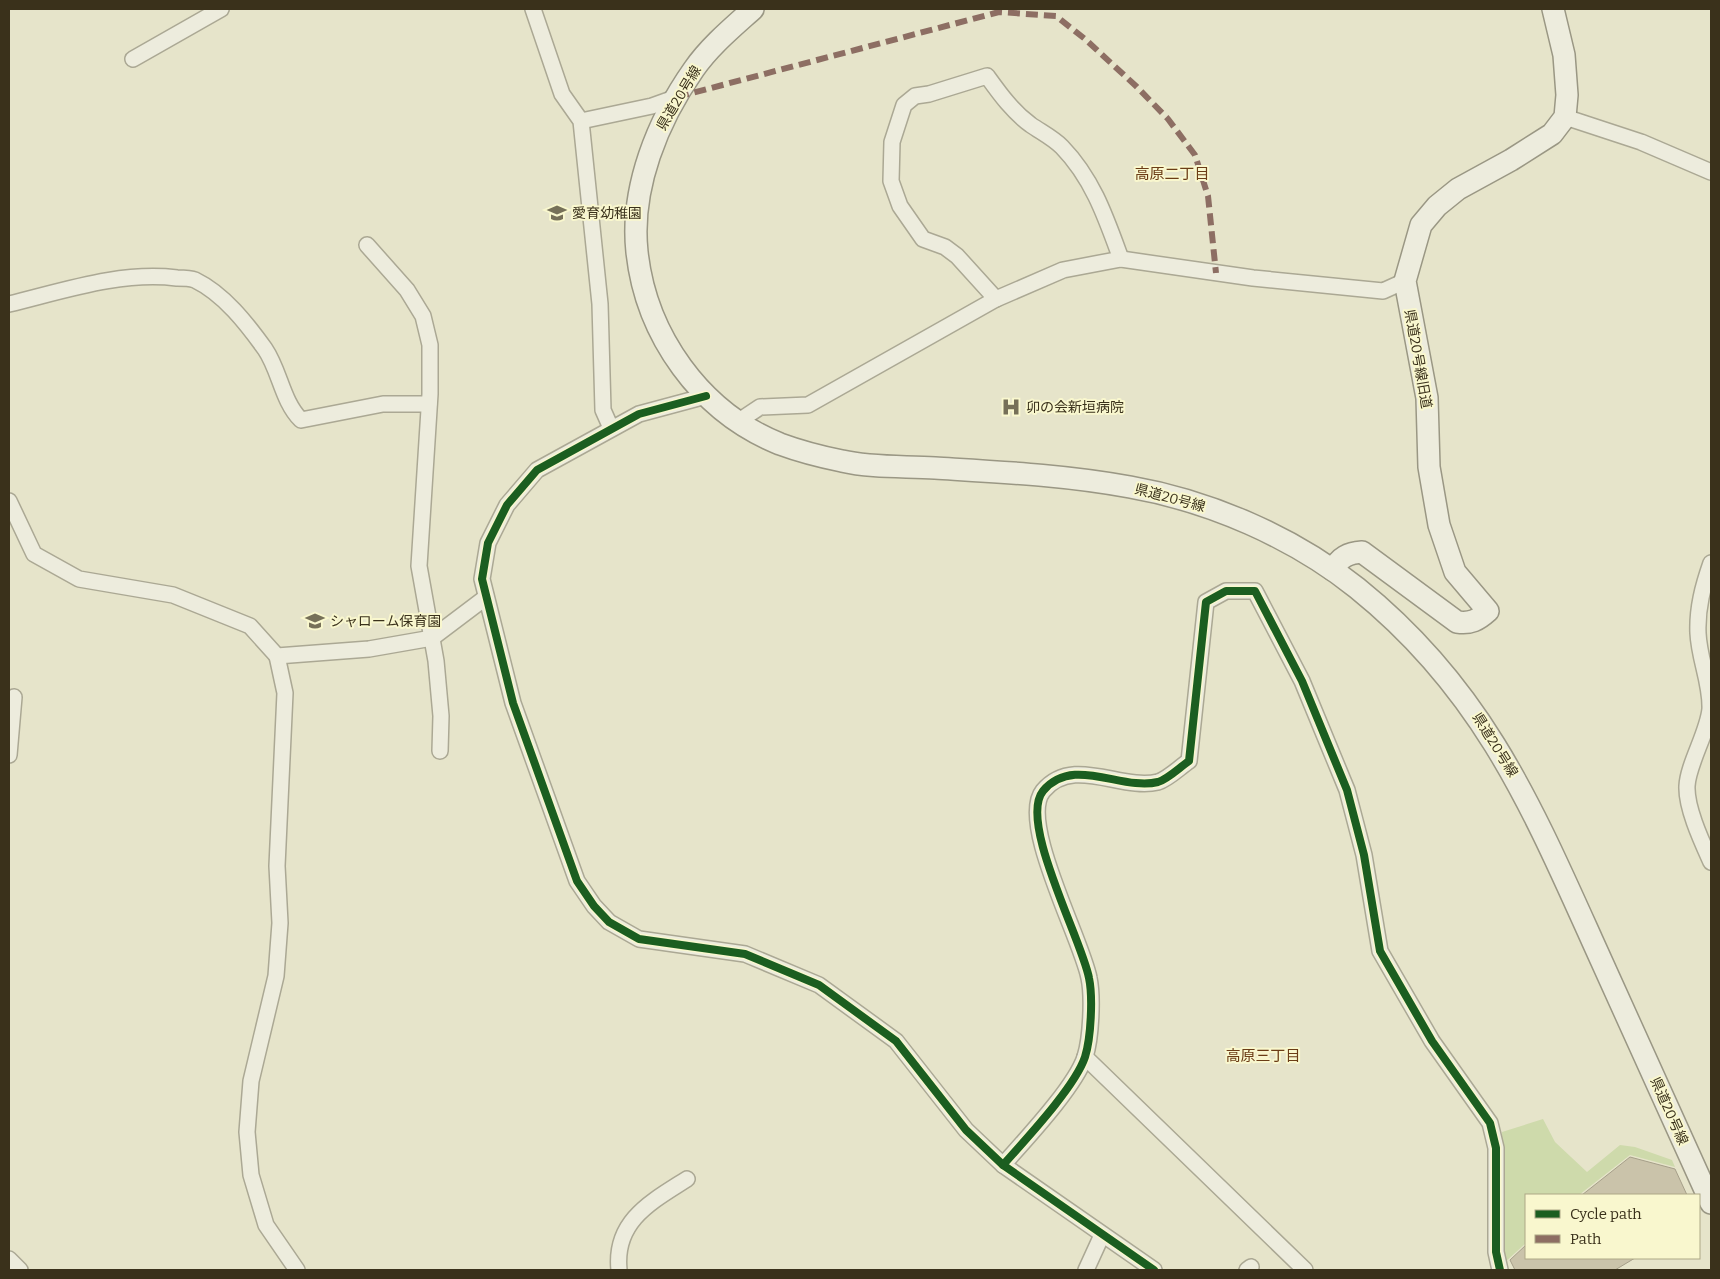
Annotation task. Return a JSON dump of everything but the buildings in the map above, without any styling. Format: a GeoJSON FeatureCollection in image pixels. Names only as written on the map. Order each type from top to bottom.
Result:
{"type":"FeatureCollection","features":[{"type":"Feature","properties":{"kind":"main road","name":"県道20号線"},"geometry":{"type":"LineString","coordinates":[[753,9],[696,66],[661,124],[645,174],[636,219],[636,244],[642,281],[656,326],[687,374],[706,396],[739,421],[778,443],[848,463],[1069,477],[1160,493],[1227,515],[1298,549],[1333,570],[1397,622],[1448,676],[1486,729],[1512,771],[1546,836],[1711,1203]]}},
{"type":"Feature","properties":{"kind":"main road"},"geometry":{"type":"LineString","coordinates":[[1552,9],[1564,54],[1567,95],[1565,117]]}},
{"type":"Feature","properties":{"kind":"main road","name":"県道20号線旧道"},"geometry":{"type":"LineString","coordinates":[[1333,570],[1342,558],[1351,553],[1362,552],[1457,622],[1466,624],[1476,621],[1488,611],[1455,572],[1438,525],[1429,467],[1427,398],[1405,281],[1421,225],[1437,206],[1458,189],[1552,134],[1565,117]]}},
{"type":"Feature","properties":{"kind":"street"},"geometry":{"type":"LineString","coordinates":[[133,59],[221,9]]}},
{"type":"Feature","properties":{"kind":"street"},"geometry":{"type":"LineString","coordinates":[[533,9],[562,94],[581,121],[600,304],[603,410],[611,428]]}},
{"type":"Feature","properties":{"kind":"street"},"geometry":{"type":"LineString","coordinates":[[996,299],[957,256],[945,247],[923,239],[900,206],[891,181],[892,142],[904,105],[915,96],[929,94],[987,76],[1006,103],[1029,124],[1061,146],[1086,176],[1103,210],[1121,259]]}},
{"type":"Feature","properties":{"kind":"street"},"geometry":{"type":"LineString","coordinates":[[581,121],[652,106],[677,98]]}},
{"type":"Feature","properties":{"kind":"street"},"geometry":{"type":"LineString","coordinates":[[1565,117],[1640,142],[1711,172]]}},
{"type":"Feature","properties":{"kind":"street"},"geometry":{"type":"LineString","coordinates":[[367,244],[408,290],[423,316],[430,345],[429,404],[419,566],[432,638],[441,716],[440,751]]}},
{"type":"Feature","properties":{"kind":"street"},"geometry":{"type":"LineString","coordinates":[[739,421],[760,407],[808,406],[996,299],[1063,270],[1121,259],[1253,278],[1383,291],[1405,281]]}},
{"type":"Feature","properties":{"kind":"street"},"geometry":{"type":"LineString","coordinates":[[9,304],[116,280],[153,275],[194,280],[216,293],[246,324],[278,373],[291,410],[300,420],[383,404],[429,404]]}},
{"type":"Feature","properties":{"kind":"street"},"geometry":{"type":"LineString","coordinates":[[706,396],[639,414],[537,470],[507,504],[488,543],[482,580],[485,598],[513,704],[577,881],[594,906],[609,922],[640,939],[745,954],[819,986],[896,1041],[966,1130],[1003,1165],[1154,1270]]}},
{"type":"Feature","properties":{"kind":"street"},"geometry":{"type":"LineString","coordinates":[[9,501],[34,554],[79,579],[173,595],[250,626],[277,656],[285,694],[278,866],[280,923],[276,976],[251,1080],[247,1132],[251,1175],[266,1225],[297,1270]]}},
{"type":"Feature","properties":{"kind":"street"},"geometry":{"type":"LineString","coordinates":[[1711,563],[1700,595],[1698,635],[1707,677],[1710,709],[1687,785],[1694,816],[1711,862]]}},
{"type":"Feature","properties":{"kind":"street"},"geometry":{"type":"LineString","coordinates":[[1003,1165],[1074,1079],[1085,1057],[1092,1000],[1089,977],[1078,941],[1052,879],[1039,829],[1038,807],[1042,792],[1058,778],[1092,774],[1129,783],[1159,782],[1189,761],[1206,602],[1226,590],[1255,591],[1302,680],[1347,790],[1364,855],[1380,951],[1432,1041],[1490,1123],[1496,1148],[1496,1252],[1500,1270]]}},
{"type":"Feature","properties":{"kind":"street"},"geometry":{"type":"LineString","coordinates":[[277,656],[369,649],[432,638],[485,598]]}},
{"type":"Feature","properties":{"kind":"street"},"geometry":{"type":"LineString","coordinates":[[9,755],[14,697]]}},
{"type":"Feature","properties":{"kind":"street"},"geometry":{"type":"LineString","coordinates":[[1085,1057],[1305,1270]]}},
{"type":"Feature","properties":{"kind":"street"},"geometry":{"type":"LineString","coordinates":[[619,1270],[618,1257],[629,1222],[651,1203],[687,1179]]}},
{"type":"Feature","properties":{"kind":"street"},"geometry":{"type":"LineString","coordinates":[[1086,1270],[1102,1235]]}},
{"type":"Feature","properties":{"kind":"street"},"geometry":{"type":"LineString","coordinates":[[9,1259],[20,1270]]}},
{"type":"Feature","properties":{"kind":"green space"},"geometry":{"type":"Polygon","coordinates":[[[1543,1119],[1555,1142],[1587,1172],[1620,1145],[1635,1147],[1672,1160],[1675,1167],[1630,1155],[1580,1194],[1525,1194],[1525,1244],[1504,1263],[1502,1132],[1543,1119]]]}},
{"type":"Feature","properties":{"kind":"marked path"},"geometry":{"type":"LineString","coordinates":[[677,97],[999,12],[1056,16],[1085,39],[1137,87],[1168,119],[1195,155],[1208,196],[1216,273]]}},
{"type":"Feature","properties":{"kind":"cycle path"},"geometry":{"type":"LineString","coordinates":[[706,396],[639,414],[537,470],[507,505],[488,543],[482,579],[513,703],[577,881],[594,906],[609,922],[639,939],[745,954],[819,985],[896,1041],[966,1130],[1003,1165],[1154,1270]]}},
{"type":"Feature","properties":{"kind":"cycle path"},"geometry":{"type":"LineString","coordinates":[[1003,1165],[1048,1113],[1080,1069],[1085,1057],[1090,1029],[1091,996],[1089,978],[1054,882],[1039,828],[1038,806],[1043,791],[1055,781],[1068,776],[1083,775],[1129,782],[1158,782],[1170,776],[1189,761],[1206,602],[1226,591],[1255,591],[1302,681],[1347,790],[1364,855],[1380,951],[1432,1041],[1490,1123],[1496,1148],[1496,1252],[1500,1270]]}},
{"type":"Feature","properties":{"kind":"place","name":"愛育幼稚園"},"geometry":{"type":"Point","coordinates":[557,213]}},
{"type":"Feature","properties":{"kind":"place","name":"卯の会新垣病院"},"geometry":{"type":"Point","coordinates":[1011,407]}},
{"type":"Feature","properties":{"kind":"place","name":"シャローム保育園"},"geometry":{"type":"Point","coordinates":[315,621]}},
{"type":"Feature","properties":{"kind":"district","name":"高原二丁目"},"geometry":{"type":"Point","coordinates":[1172,174]}},
{"type":"Feature","properties":{"kind":"district","name":"高原三丁目"},"geometry":{"type":"Point","coordinates":[1263,1056]}}]}
